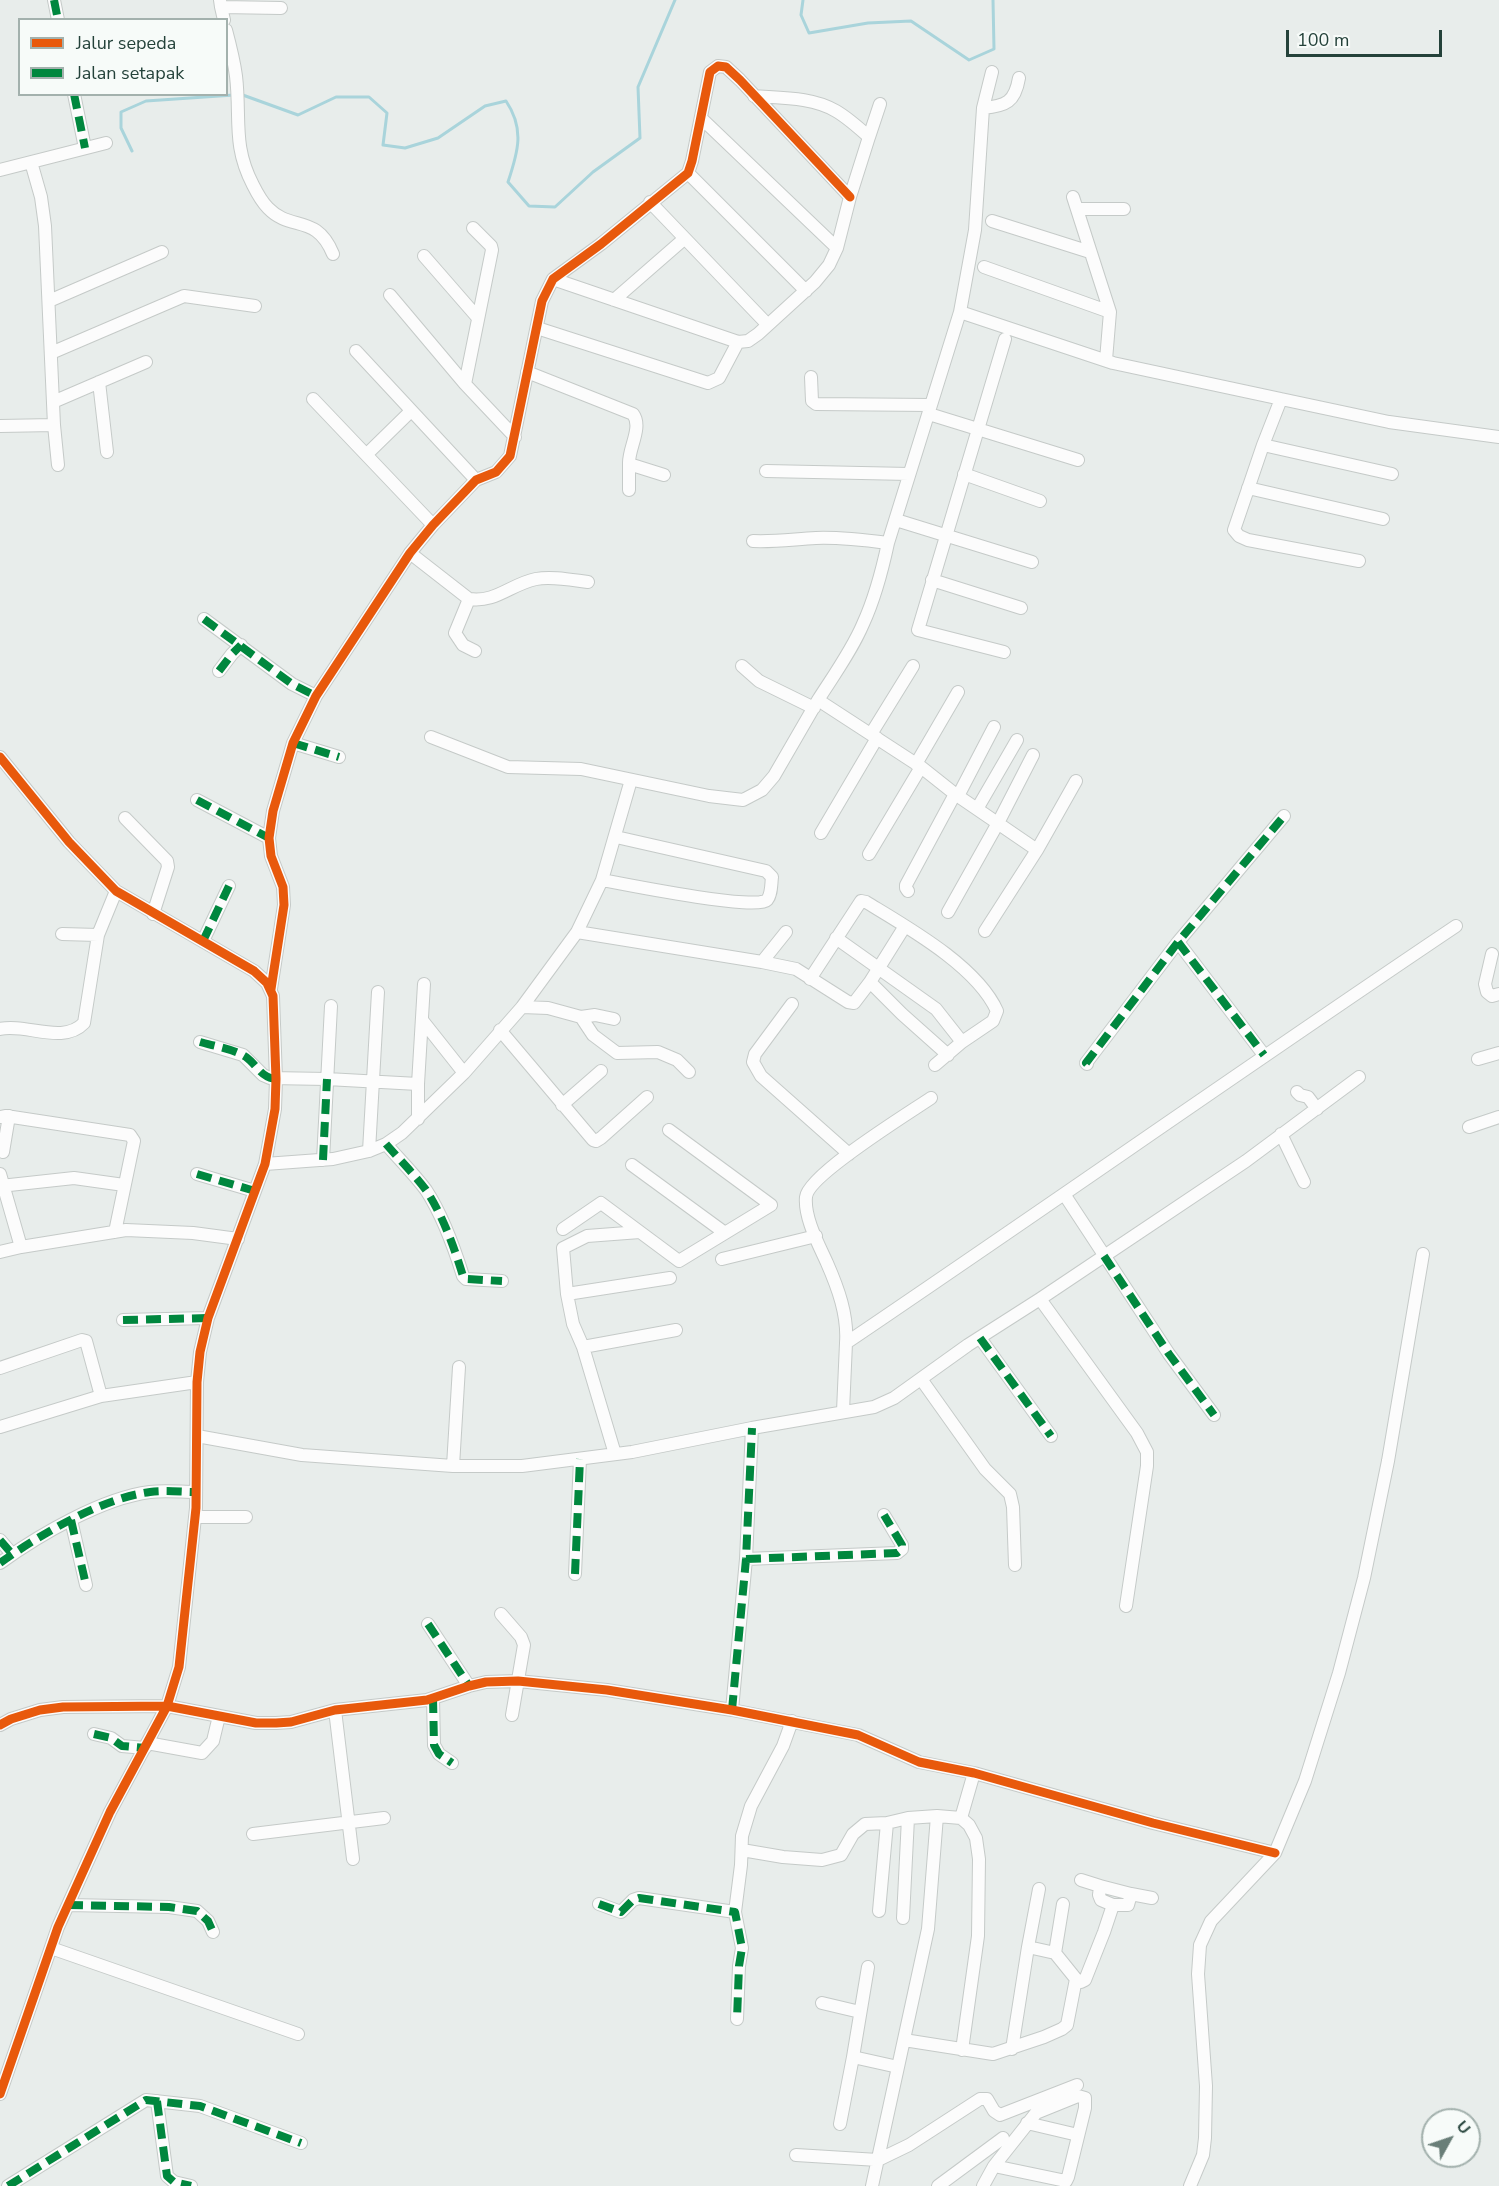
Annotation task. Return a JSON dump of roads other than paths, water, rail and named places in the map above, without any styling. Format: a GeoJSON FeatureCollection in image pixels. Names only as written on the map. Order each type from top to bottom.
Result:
{"type":"FeatureCollection","features":[{"type":"Feature","properties":{"kind":"street"},"geometry":{"type":"LineString","coordinates":[[54,0],[58,18]]}},
{"type":"Feature","properties":{"kind":"street"},"geometry":{"type":"LineString","coordinates":[[222,9],[281,8]]}},
{"type":"Feature","properties":{"kind":"street"},"geometry":{"type":"LineString","coordinates":[[228,39],[236,76],[241,157],[248,176],[268,209],[319,232],[333,254]]}},
{"type":"Feature","properties":{"kind":"street"},"geometry":{"type":"LineString","coordinates":[[0,2094],[68,1905],[110,1812],[167,1706],[179,1667],[195,1517],[197,1382],[200,1352],[208,1318],[265,1164],[275,1109],[276,1079],[271,989],[284,905],[283,887],[271,856],[269,838],[273,811],[292,743],[316,696],[410,553],[476,480],[496,472],[513,452],[527,372],[545,293],[553,279],[601,244],[688,173],[710,72],[715,67],[726,67],[850,197]]}},
{"type":"Feature","properties":{"kind":"street"},"geometry":{"type":"LineString","coordinates":[[431,737],[508,767],[572,768],[729,800],[750,798],[762,790],[774,776],[847,655],[863,625],[880,578],[888,543],[960,312],[975,230],[983,108],[993,72]]}},
{"type":"Feature","properties":{"kind":"street"},"geometry":{"type":"LineString","coordinates":[[983,108],[998,107],[1006,103],[1013,96],[1019,78]]}},
{"type":"Feature","properties":{"kind":"street"},"geometry":{"type":"LineString","coordinates":[[74,96],[85,148]]}},
{"type":"Feature","properties":{"kind":"street"},"geometry":{"type":"LineString","coordinates":[[754,96],[819,104],[835,110],[869,137]]}},
{"type":"Feature","properties":{"kind":"street"},"geometry":{"type":"LineString","coordinates":[[553,279],[738,342],[748,341],[823,274],[837,248],[850,197],[880,104]]}},
{"type":"Feature","properties":{"kind":"street"},"geometry":{"type":"LineString","coordinates":[[700,118],[837,248]]}},
{"type":"Feature","properties":{"kind":"street"},"geometry":{"type":"LineString","coordinates":[[0,170],[106,143]]}},
{"type":"Feature","properties":{"kind":"street"},"geometry":{"type":"LineString","coordinates":[[31,162],[41,197],[45,226],[54,425],[58,465]]}},
{"type":"Feature","properties":{"kind":"street"},"geometry":{"type":"LineString","coordinates":[[688,173],[806,291]]}},
{"type":"Feature","properties":{"kind":"street"},"geometry":{"type":"LineString","coordinates":[[650,202],[768,324]]}},
{"type":"Feature","properties":{"kind":"street"},"geometry":{"type":"LineString","coordinates":[[1106,360],[1110,312],[1075,203],[1124,209]]}},
{"type":"Feature","properties":{"kind":"street"},"geometry":{"type":"LineString","coordinates":[[992,221],[1090,252]]}},
{"type":"Feature","properties":{"kind":"street"},"geometry":{"type":"LineString","coordinates":[[465,384],[492,250],[473,228]]}},
{"type":"Feature","properties":{"kind":"street"},"geometry":{"type":"LineString","coordinates":[[614,300],[684,239]]}},
{"type":"Feature","properties":{"kind":"street"},"geometry":{"type":"LineString","coordinates":[[49,302],[162,252]]}},
{"type":"Feature","properties":{"kind":"street"},"geometry":{"type":"LineString","coordinates":[[424,256],[478,318]]}},
{"type":"Feature","properties":{"kind":"street"},"geometry":{"type":"LineString","coordinates":[[984,267],[1110,312]]}},
{"type":"Feature","properties":{"kind":"street"},"geometry":{"type":"LineString","coordinates":[[390,295],[465,384],[515,437]]}},
{"type":"Feature","properties":{"kind":"street"},"geometry":{"type":"LineString","coordinates":[[51,352],[184,296],[255,306]]}},
{"type":"Feature","properties":{"kind":"street"},"geometry":{"type":"LineString","coordinates":[[960,312],[1106,360],[1389,422],[1499,437]]}},
{"type":"Feature","properties":{"kind":"street"},"geometry":{"type":"LineString","coordinates":[[537,328],[708,383],[719,378],[738,342]]}},
{"type":"Feature","properties":{"kind":"street"},"geometry":{"type":"LineString","coordinates":[[1004,652],[918,630],[1005,339]]}},
{"type":"Feature","properties":{"kind":"street"},"geometry":{"type":"LineString","coordinates":[[356,351],[476,480]]}},
{"type":"Feature","properties":{"kind":"street"},"geometry":{"type":"LineString","coordinates":[[53,402],[146,362]]}},
{"type":"Feature","properties":{"kind":"street"},"geometry":{"type":"LineString","coordinates":[[527,372],[635,415],[637,422],[629,456],[629,490]]}},
{"type":"Feature","properties":{"kind":"street"},"geometry":{"type":"LineString","coordinates":[[812,377],[812,401],[816,404],[845,403],[930,410],[977,429],[1078,460]]}},
{"type":"Feature","properties":{"kind":"street"},"geometry":{"type":"LineString","coordinates":[[99,382],[107,452]]}},
{"type":"Feature","properties":{"kind":"street"},"geometry":{"type":"LineString","coordinates":[[313,399],[433,525]]}},
{"type":"Feature","properties":{"kind":"street"},"geometry":{"type":"LineString","coordinates":[[1281,399],[1234,530],[1239,536],[1248,540],[1359,561]]}},
{"type":"Feature","properties":{"kind":"street"},"geometry":{"type":"LineString","coordinates":[[367,454],[411,411]]}},
{"type":"Feature","properties":{"kind":"street"},"geometry":{"type":"LineString","coordinates":[[0,426],[54,425]]}},
{"type":"Feature","properties":{"kind":"street"},"geometry":{"type":"LineString","coordinates":[[1263,445],[1392,474]]}},
{"type":"Feature","properties":{"kind":"street"},"geometry":{"type":"LineString","coordinates":[[629,464],[664,475]]}},
{"type":"Feature","properties":{"kind":"street"},"geometry":{"type":"LineString","coordinates":[[766,471],[909,474]]}},
{"type":"Feature","properties":{"kind":"street"},"geometry":{"type":"LineString","coordinates":[[964,474],[1040,501]]}},
{"type":"Feature","properties":{"kind":"street"},"geometry":{"type":"LineString","coordinates":[[1248,488],[1383,519]]}},
{"type":"Feature","properties":{"kind":"street"},"geometry":{"type":"LineString","coordinates":[[896,520],[1032,562]]}},
{"type":"Feature","properties":{"kind":"street"},"geometry":{"type":"LineString","coordinates":[[753,541],[837,538],[888,543]]}},
{"type":"Feature","properties":{"kind":"street"},"geometry":{"type":"LineString","coordinates":[[410,553],[469,599],[479,601],[495,598],[525,582],[537,579],[588,582]]}},
{"type":"Feature","properties":{"kind":"street"},"geometry":{"type":"LineString","coordinates":[[932,580],[1021,608]]}},
{"type":"Feature","properties":{"kind":"street"},"geometry":{"type":"LineString","coordinates":[[469,599],[455,633],[463,645],[475,651]]}},
{"type":"Feature","properties":{"kind":"street"},"geometry":{"type":"LineString","coordinates":[[204,619],[292,684],[316,696]]}},
{"type":"Feature","properties":{"kind":"street"},"geometry":{"type":"LineString","coordinates":[[219,671],[241,645]]}},
{"type":"Feature","properties":{"kind":"street"},"geometry":{"type":"LineString","coordinates":[[742,666],[759,681],[816,704],[874,736],[1037,850]]}},
{"type":"Feature","properties":{"kind":"street"},"geometry":{"type":"LineString","coordinates":[[821,833],[913,666]]}},
{"type":"Feature","properties":{"kind":"street"},"geometry":{"type":"LineString","coordinates":[[869,854],[958,692]]}},
{"type":"Feature","properties":{"kind":"street"},"geometry":{"type":"LineString","coordinates":[[908,891],[906,885],[994,728]]}},
{"type":"Feature","properties":{"kind":"street"},"geometry":{"type":"LineString","coordinates":[[977,809],[1017,740]]}},
{"type":"Feature","properties":{"kind":"street"},"geometry":{"type":"LineString","coordinates":[[292,743],[339,757]]}},
{"type":"Feature","properties":{"kind":"street"},"geometry":{"type":"LineString","coordinates":[[948,912],[1033,755]]}},
{"type":"Feature","properties":{"kind":"street"},"geometry":{"type":"LineString","coordinates":[[0,757],[69,842],[116,891],[254,971],[271,989]]}},
{"type":"Feature","properties":{"kind":"street"},"geometry":{"type":"LineString","coordinates":[[265,1164],[323,1160],[369,1151],[386,1144],[418,1119],[465,1073],[522,1007],[577,932],[602,880],[631,780]]}},
{"type":"Feature","properties":{"kind":"street"},"geometry":{"type":"LineString","coordinates":[[985,931],[1037,850],[1076,781]]}},
{"type":"Feature","properties":{"kind":"street"},"geometry":{"type":"LineString","coordinates":[[197,800],[269,838]]}},
{"type":"Feature","properties":{"kind":"street"},"geometry":{"type":"LineString","coordinates":[[1087,1064],[1178,942],[1284,816]]}},
{"type":"Feature","properties":{"kind":"street"},"geometry":{"type":"LineString","coordinates":[[125,818],[167,861],[168,867],[153,914]]}},
{"type":"Feature","properties":{"kind":"street"},"geometry":{"type":"LineString","coordinates":[[602,880],[739,902],[764,902],[771,889],[772,877],[766,871],[616,837]]}},
{"type":"Feature","properties":{"kind":"street"},"geometry":{"type":"LineString","coordinates":[[203,941],[229,886]]}},
{"type":"Feature","properties":{"kind":"street"},"geometry":{"type":"LineString","coordinates":[[0,1029],[11,1027],[62,1033],[82,1026],[86,1019],[98,935],[116,891]]}},
{"type":"Feature","properties":{"kind":"street"},"geometry":{"type":"LineString","coordinates":[[810,979],[862,901],[905,926],[964,969],[979,984],[995,1006],[997,1014],[993,1021],[962,1042],[935,1065]]}},
{"type":"Feature","properties":{"kind":"street"},"geometry":{"type":"LineString","coordinates":[[577,932],[791,968],[852,1003],[857,1001],[905,926]]}},
{"type":"Feature","properties":{"kind":"street"},"geometry":{"type":"LineString","coordinates":[[846,1343],[1264,1055],[1456,926]]}},
{"type":"Feature","properties":{"kind":"street"},"geometry":{"type":"LineString","coordinates":[[762,962],[786,932]]}},
{"type":"Feature","properties":{"kind":"street"},"geometry":{"type":"LineString","coordinates":[[62,934],[98,935]]}},
{"type":"Feature","properties":{"kind":"street"},"geometry":{"type":"LineString","coordinates":[[836,938],[936,1009],[962,1042]]}},
{"type":"Feature","properties":{"kind":"street"},"geometry":{"type":"LineString","coordinates":[[1178,942],[1264,1055]]}},
{"type":"Feature","properties":{"kind":"street"},"geometry":{"type":"LineString","coordinates":[[1492,954],[1485,984],[1487,993],[1492,996],[1499,994]]}},
{"type":"Feature","properties":{"kind":"street"},"geometry":{"type":"LineString","coordinates":[[870,982],[948,1055]]}},
{"type":"Feature","properties":{"kind":"street"},"geometry":{"type":"LineString","coordinates":[[418,1119],[424,984]]}},
{"type":"Feature","properties":{"kind":"street"},"geometry":{"type":"LineString","coordinates":[[369,1151],[378,992]]}},
{"type":"Feature","properties":{"kind":"street"},"geometry":{"type":"LineString","coordinates":[[792,1004],[755,1054],[755,1066],[761,1076],[849,1154]]}},
{"type":"Feature","properties":{"kind":"street"},"geometry":{"type":"LineString","coordinates":[[323,1160],[331,1006]]}},
{"type":"Feature","properties":{"kind":"street"},"geometry":{"type":"LineString","coordinates":[[522,1007],[548,1008],[581,1017],[595,1014],[614,1019]]}},
{"type":"Feature","properties":{"kind":"street"},"geometry":{"type":"LineString","coordinates":[[581,1017],[593,1035],[617,1053],[658,1052],[677,1059],[689,1072]]}},
{"type":"Feature","properties":{"kind":"street"},"geometry":{"type":"LineString","coordinates":[[422,1020],[465,1073]]}},
{"type":"Feature","properties":{"kind":"street"},"geometry":{"type":"LineString","coordinates":[[500,1030],[589,1137],[596,1141],[647,1097]]}},
{"type":"Feature","properties":{"kind":"street"},"geometry":{"type":"LineString","coordinates":[[200,1042],[241,1054],[263,1075],[270,1078],[418,1084]]}},
{"type":"Feature","properties":{"kind":"street"},"geometry":{"type":"LineString","coordinates":[[1478,1059],[1499,1053]]}},
{"type":"Feature","properties":{"kind":"street"},"geometry":{"type":"LineString","coordinates":[[562,1105],[601,1071]]}},
{"type":"Feature","properties":{"kind":"street"},"geometry":{"type":"LineString","coordinates":[[197,1436],[302,1455],[453,1466],[522,1466],[615,1455],[883,1404],[1246,1161],[1359,1077]]}},
{"type":"Feature","properties":{"kind":"street"},"geometry":{"type":"LineString","coordinates":[[1297,1092],[1308,1097],[1317,1109]]}},
{"type":"Feature","properties":{"kind":"street"},"geometry":{"type":"LineString","coordinates":[[843,1411],[847,1331],[841,1302],[807,1209],[808,1190],[849,1154],[931,1098]]}},
{"type":"Feature","properties":{"kind":"street"},"geometry":{"type":"LineString","coordinates":[[3,1152],[4,1117],[130,1135],[134,1141],[115,1232]]}},
{"type":"Feature","properties":{"kind":"street"},"geometry":{"type":"LineString","coordinates":[[1469,1127],[1499,1117]]}},
{"type":"Feature","properties":{"kind":"street"},"geometry":{"type":"LineString","coordinates":[[563,1229],[601,1203],[679,1261],[771,1205],[669,1130]]}},
{"type":"Feature","properties":{"kind":"street"},"geometry":{"type":"LineString","coordinates":[[1281,1134],[1304,1182]]}},
{"type":"Feature","properties":{"kind":"street"},"geometry":{"type":"LineString","coordinates":[[386,1144],[432,1201],[455,1250],[463,1276],[466,1279],[502,1281]]}},
{"type":"Feature","properties":{"kind":"street"},"geometry":{"type":"LineString","coordinates":[[632,1165],[725,1233]]}},
{"type":"Feature","properties":{"kind":"street"},"geometry":{"type":"LineString","coordinates":[[197,1174],[255,1191]]}},
{"type":"Feature","properties":{"kind":"street"},"geometry":{"type":"LineString","coordinates":[[21,1246],[2,1182],[74,1178],[124,1185]]}},
{"type":"Feature","properties":{"kind":"street"},"geometry":{"type":"LineString","coordinates":[[1065,1194],[1169,1354],[1214,1415]]}},
{"type":"Feature","properties":{"kind":"street"},"geometry":{"type":"LineString","coordinates":[[0,1252],[21,1246],[126,1230],[193,1233],[238,1239]]}},
{"type":"Feature","properties":{"kind":"street"},"geometry":{"type":"LineString","coordinates":[[615,1455],[583,1347],[573,1324],[567,1294],[563,1248],[588,1236],[640,1232]]}},
{"type":"Feature","properties":{"kind":"street"},"geometry":{"type":"LineString","coordinates":[[722,1258],[816,1236]]}},
{"type":"Feature","properties":{"kind":"street"},"geometry":{"type":"LineString","coordinates":[[1190,2186],[1203,2155],[1205,2138],[1206,2086],[1198,1974],[1200,1944],[1211,1921],[1275,1853],[1305,1780],[1339,1673],[1364,1578],[1388,1461],[1423,1254]]}},
{"type":"Feature","properties":{"kind":"street"},"geometry":{"type":"LineString","coordinates":[[567,1294],[670,1278]]}},
{"type":"Feature","properties":{"kind":"street"},"geometry":{"type":"LineString","coordinates":[[1040,1299],[1137,1433],[1147,1452],[1148,1466],[1126,1606]]}},
{"type":"Feature","properties":{"kind":"street"},"geometry":{"type":"LineString","coordinates":[[123,1320],[208,1318]]}},
{"type":"Feature","properties":{"kind":"street"},"geometry":{"type":"LineString","coordinates":[[583,1347],[676,1330]]}},
{"type":"Feature","properties":{"kind":"street"},"geometry":{"type":"LineString","coordinates":[[980,1338],[1051,1436]]}},
{"type":"Feature","properties":{"kind":"street"},"geometry":{"type":"LineString","coordinates":[[0,1368],[82,1340],[86,1341],[101,1396]]}},
{"type":"Feature","properties":{"kind":"street"},"geometry":{"type":"LineString","coordinates":[[453,1466],[459,1367]]}},
{"type":"Feature","properties":{"kind":"street"},"geometry":{"type":"LineString","coordinates":[[921,1379],[985,1469],[1010,1494],[1013,1507],[1015,1565]]}},
{"type":"Feature","properties":{"kind":"street"},"geometry":{"type":"LineString","coordinates":[[0,1427],[101,1396],[197,1382]]}},
{"type":"Feature","properties":{"kind":"street"},"geometry":{"type":"LineString","coordinates":[[732,1710],[746,1558],[752,1428]]}},
{"type":"Feature","properties":{"kind":"street"},"geometry":{"type":"LineString","coordinates":[[575,1574],[580,1459]]}},
{"type":"Feature","properties":{"kind":"street"},"geometry":{"type":"LineString","coordinates":[[0,1563],[71,1520],[129,1496],[152,1491],[196,1492]]}},
{"type":"Feature","properties":{"kind":"street"},"geometry":{"type":"LineString","coordinates":[[746,1558],[897,1553],[902,1549],[902,1545],[884,1515]]}},
{"type":"Feature","properties":{"kind":"street"},"geometry":{"type":"LineString","coordinates":[[195,1517],[246,1517]]}},
{"type":"Feature","properties":{"kind":"street"},"geometry":{"type":"LineString","coordinates":[[71,1520],[86,1586]]}},
{"type":"Feature","properties":{"kind":"street"},"geometry":{"type":"LineString","coordinates":[[0,1540],[12,1554]]}},
{"type":"Feature","properties":{"kind":"street"},"geometry":{"type":"LineString","coordinates":[[501,1614],[521,1637],[524,1646],[512,1715]]}},
{"type":"Feature","properties":{"kind":"street"},"geometry":{"type":"LineString","coordinates":[[428,1624],[469,1686]]}},
{"type":"Feature","properties":{"kind":"street"},"geometry":{"type":"LineString","coordinates":[[0,1725],[40,1710],[63,1707],[167,1706],[256,1723],[291,1722],[334,1710],[433,1698],[486,1682],[518,1681],[607,1690],[732,1710],[858,1735],[919,1762],[974,1773],[1275,1853]]}},
{"type":"Feature","properties":{"kind":"street"},"geometry":{"type":"LineString","coordinates":[[433,1698],[434,1745],[439,1754],[452,1763]]}},
{"type":"Feature","properties":{"kind":"street"},"geometry":{"type":"LineString","coordinates":[[334,1710],[353,1859]]}},
{"type":"Feature","properties":{"kind":"street"},"geometry":{"type":"LineString","coordinates":[[94,1734],[111,1737],[122,1746],[202,1752],[213,1741],[219,1716]]}},
{"type":"Feature","properties":{"kind":"street"},"geometry":{"type":"LineString","coordinates":[[737,2019],[742,1948],[735,1912],[742,1836],[747,1818],[783,1746],[792,1721]]}},
{"type":"Feature","properties":{"kind":"street"},"geometry":{"type":"LineString","coordinates":[[961,1818],[974,1773]]}},
{"type":"Feature","properties":{"kind":"street"},"geometry":{"type":"LineString","coordinates":[[742,1850],[783,1857],[822,1860],[841,1855],[854,1834],[866,1824],[937,1816],[961,1818],[969,1825],[976,1838],[979,1859],[978,1936],[962,2050]]}},
{"type":"Feature","properties":{"kind":"street"},"geometry":{"type":"LineString","coordinates":[[872,2186],[928,1929],[937,1816]]}},
{"type":"Feature","properties":{"kind":"street"},"geometry":{"type":"LineString","coordinates":[[253,1834],[384,1818]]}},
{"type":"Feature","properties":{"kind":"street"},"geometry":{"type":"LineString","coordinates":[[903,1918],[908,1818]]}},
{"type":"Feature","properties":{"kind":"street"},"geometry":{"type":"LineString","coordinates":[[879,1911],[887,1823]]}},
{"type":"Feature","properties":{"kind":"street"},"geometry":{"type":"LineString","coordinates":[[1081,1880],[1152,1898]]}},
{"type":"Feature","properties":{"kind":"street"},"geometry":{"type":"LineString","coordinates":[[1100,1886],[1101,1900],[1113,1905],[1128,1905],[1131,1894]]}},
{"type":"Feature","properties":{"kind":"street"},"geometry":{"type":"LineString","coordinates":[[1012,2049],[1039,1889]]}},
{"type":"Feature","properties":{"kind":"street"},"geometry":{"type":"LineString","coordinates":[[599,1904],[621,1912],[633,1900],[648,1898],[698,1908],[735,1912]]}},
{"type":"Feature","properties":{"kind":"street"},"geometry":{"type":"LineString","coordinates":[[1055,1953],[1063,1904]]}},
{"type":"Feature","properties":{"kind":"street"},"geometry":{"type":"LineString","coordinates":[[68,1905],[169,1907],[197,1911],[208,1921],[213,1932]]}},
{"type":"Feature","properties":{"kind":"street"},"geometry":{"type":"LineString","coordinates":[[1028,1947],[1055,1953],[1081,1982],[1084,1980],[1113,1905]]}},
{"type":"Feature","properties":{"kind":"street"},"geometry":{"type":"LineString","coordinates":[[51,1948],[298,2034]]}},
{"type":"Feature","properties":{"kind":"street"},"geometry":{"type":"LineString","coordinates":[[840,2124],[868,1967]]}},
{"type":"Feature","properties":{"kind":"street"},"geometry":{"type":"LineString","coordinates":[[904,2040],[993,2054],[1012,2049],[1062,2030],[1067,2025],[1076,1979]]}},
{"type":"Feature","properties":{"kind":"street"},"geometry":{"type":"LineString","coordinates":[[822,2003],[860,2012]]}},
{"type":"Feature","properties":{"kind":"street"},"geometry":{"type":"LineString","coordinates":[[852,2057],[898,2067]]}},
{"type":"Feature","properties":{"kind":"street"},"geometry":{"type":"LineString","coordinates":[[796,2155],[878,2160],[909,2145],[980,2099],[987,2099],[994,2111],[1000,2115],[1077,2085]]}},
{"type":"Feature","properties":{"kind":"street"},"geometry":{"type":"LineString","coordinates":[[983,2186],[993,2166],[1036,2113],[1078,2096],[1085,2098],[1086,2102],[1066,2181],[993,2166]]}},
{"type":"Feature","properties":{"kind":"street"},"geometry":{"type":"LineString","coordinates":[[8,2186],[146,2100],[200,2106],[301,2143]]}},
{"type":"Feature","properties":{"kind":"street"},"geometry":{"type":"LineString","coordinates":[[157,2101],[167,2176],[174,2182],[191,2186]]}},
{"type":"Feature","properties":{"kind":"street"},"geometry":{"type":"LineString","coordinates":[[1027,2123],[1078,2135]]}},
{"type":"Feature","properties":{"kind":"street"},"geometry":{"type":"LineString","coordinates":[[938,2186],[952,2182],[1003,2138]]}},
{"type":"Feature","properties":{"kind":"waterway"},"geometry":{"type":"LineString","coordinates":[[240,94],[298,115],[336,97],[369,97],[387,113],[383,145],[405,148],[438,138],[485,106],[506,101],[512,111],[518,131],[517,151],[508,182],[529,206],[555,207],[593,172],[640,138],[638,87],[675,0]]}},
{"type":"Feature","properties":{"kind":"waterway"},"geometry":{"type":"LineString","coordinates":[[803,0],[801,15],[809,33],[868,23],[911,21],[969,60],[994,49],[993,0]]}},
{"type":"Feature","properties":{"kind":"waterway"},"geometry":{"type":"LineString","coordinates":[[228,95],[234,95]]}},
{"type":"Feature","properties":{"kind":"waterway"},"geometry":{"type":"LineString","coordinates":[[132,151],[121,128],[121,112],[146,101],[219,96]]}}]}
